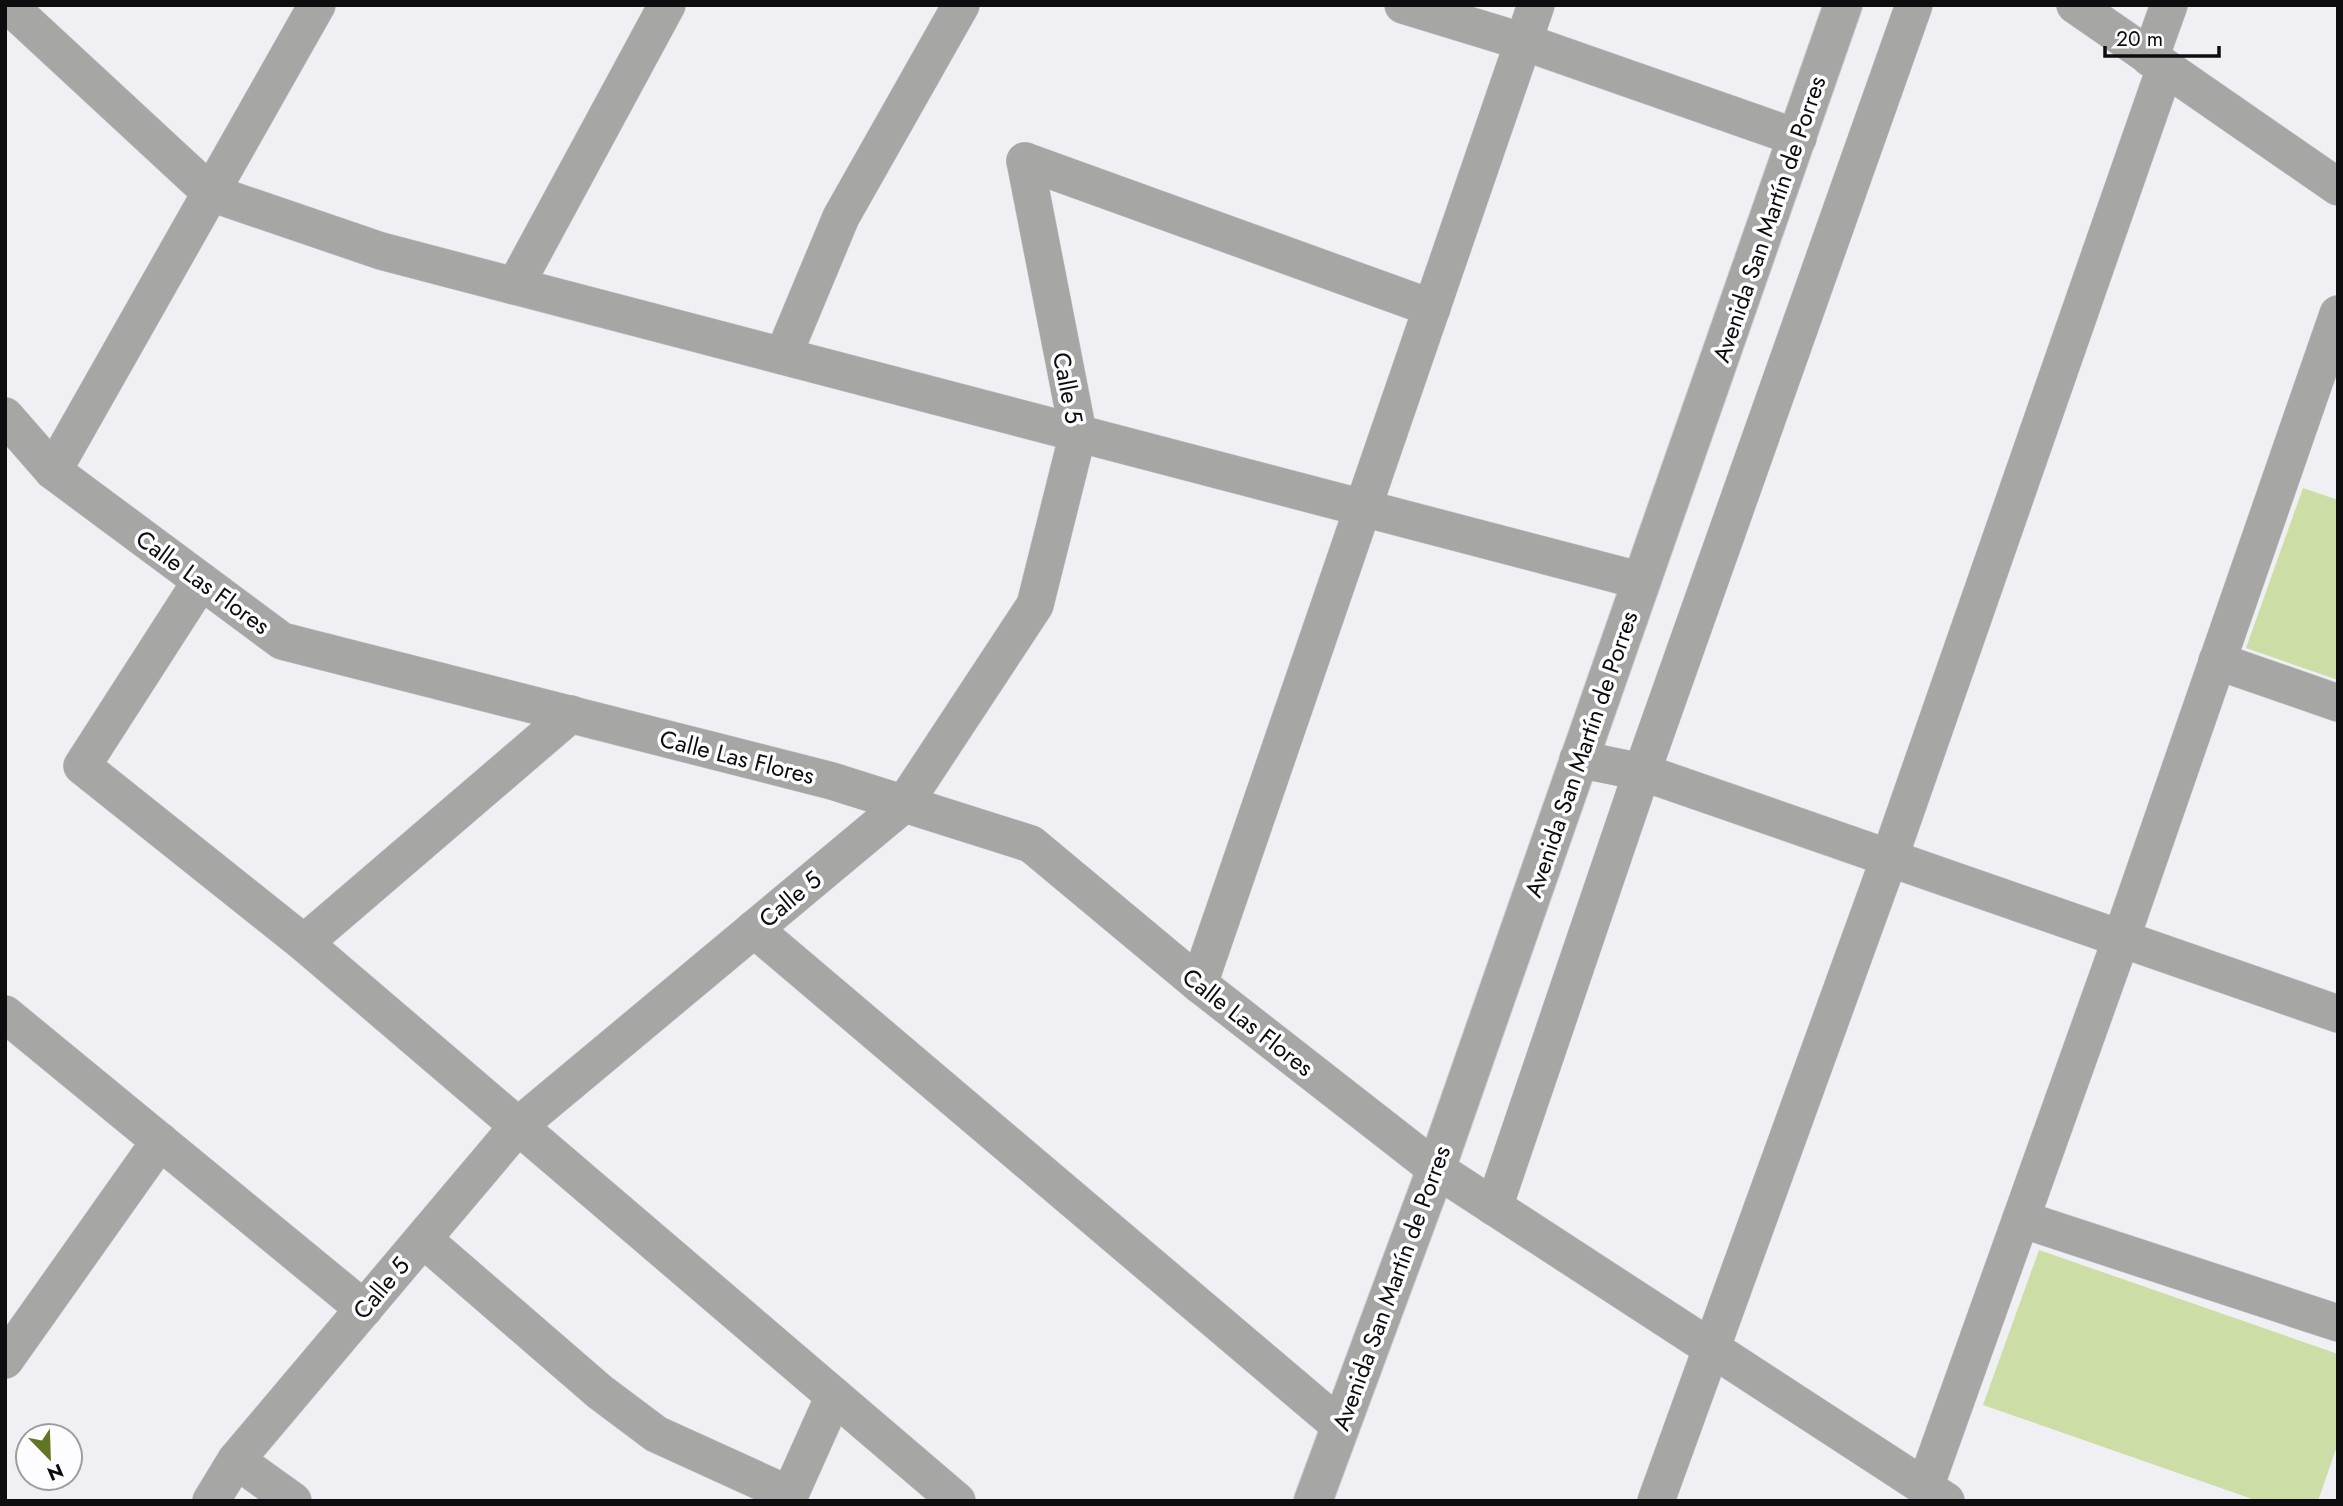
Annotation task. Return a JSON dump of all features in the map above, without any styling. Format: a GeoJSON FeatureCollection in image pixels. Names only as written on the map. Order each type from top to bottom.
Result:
{"type":"FeatureCollection","features":[{"type":"Feature","properties":{"kind":"street"},"geometry":{"type":"LineString","coordinates":[[8,5],[211,193],[381,251],[1642,581]]}},
{"type":"Feature","properties":{"kind":"street"},"geometry":{"type":"LineString","coordinates":[[53,471],[317,5]]}},
{"type":"Feature","properties":{"kind":"street"},"geometry":{"type":"LineString","coordinates":[[515,286],[667,5]]}},
{"type":"Feature","properties":{"kind":"street"},"geometry":{"type":"LineString","coordinates":[[783,356],[841,217],[961,5]]}},
{"type":"Feature","properties":{"kind":"street"},"geometry":{"type":"LineString","coordinates":[[1403,5],[1524,42],[1798,138]]}},
{"type":"Feature","properties":{"kind":"street"},"geometry":{"type":"LineString","coordinates":[[1199,984],[1536,5]]}},
{"type":"Feature","properties":{"kind":"street","name":"Avenida San Martín de Porres"},"geometry":{"type":"LineString","coordinates":[[1313,1501],[1436,1169],[1843,5]]}},
{"type":"Feature","properties":{"kind":"street"},"geometry":{"type":"LineString","coordinates":[[1494,1207],[1642,772],[1914,5]]}},
{"type":"Feature","properties":{"kind":"street"},"geometry":{"type":"LineString","coordinates":[[2075,5],[2338,187]]}},
{"type":"Feature","properties":{"kind":"street"},"geometry":{"type":"LineString","coordinates":[[1656,1501],[1889,859],[2157,63],[2169,5]]}},
{"type":"Feature","properties":{"kind":"street","name":"Calle 5"},"geometry":{"type":"LineString","coordinates":[[211,1501],[236,1460],[518,1126],[904,804],[1035,605],[1078,433],[1025,161],[1432,308]]}},
{"type":"Feature","properties":{"kind":"street"},"geometry":{"type":"LineString","coordinates":[[1935,1494],[2021,1219],[2338,314]]}},
{"type":"Feature","properties":{"kind":"street","name":"Calle Las Flores"},"geometry":{"type":"LineString","coordinates":[[5,416],[53,471],[282,640],[832,781],[1031,844],[1199,984],[1436,1169],[1935,1494]]}},
{"type":"Feature","properties":{"kind":"street"},"geometry":{"type":"LineString","coordinates":[[201,581],[82,766],[304,943],[957,1501]]}},
{"type":"Feature","properties":{"kind":"street"},"geometry":{"type":"LineString","coordinates":[[2217,661],[2338,703]]}},
{"type":"Feature","properties":{"kind":"street"},"geometry":{"type":"LineString","coordinates":[[304,943],[570,714]]}},
{"type":"Feature","properties":{"kind":"street"},"geometry":{"type":"LineString","coordinates":[[1578,759],[1642,772],[2338,1014]]}},
{"type":"Feature","properties":{"kind":"street"},"geometry":{"type":"LineString","coordinates":[[754,929],[1340,1426]]}},
{"type":"Feature","properties":{"kind":"street"},"geometry":{"type":"LineString","coordinates":[[5,1014],[364,1309]]}},
{"type":"Feature","properties":{"kind":"street"},"geometry":{"type":"LineString","coordinates":[[5,1360],[160,1141]]}},
{"type":"Feature","properties":{"kind":"street"},"geometry":{"type":"LineString","coordinates":[[2021,1219],[2338,1323]]}},
{"type":"Feature","properties":{"kind":"street"},"geometry":{"type":"LineString","coordinates":[[423,1238],[600,1392],[656,1434],[788,1498],[834,1396]]}},
{"type":"Feature","properties":{"kind":"street"},"geometry":{"type":"LineString","coordinates":[[236,1460],[293,1501]]}},
{"type":"Feature","properties":{"kind":"green space"},"geometry":{"type":"Polygon","coordinates":[[[2303,488],[2338,500],[2338,680],[2246,648],[2303,488]]]}},
{"type":"Feature","properties":{"kind":"green space"},"geometry":{"type":"Polygon","coordinates":[[[2039,1250],[2338,1354],[2338,1443],[2318,1501],[2258,1501],[1983,1405],[2039,1250]]]}}]}
